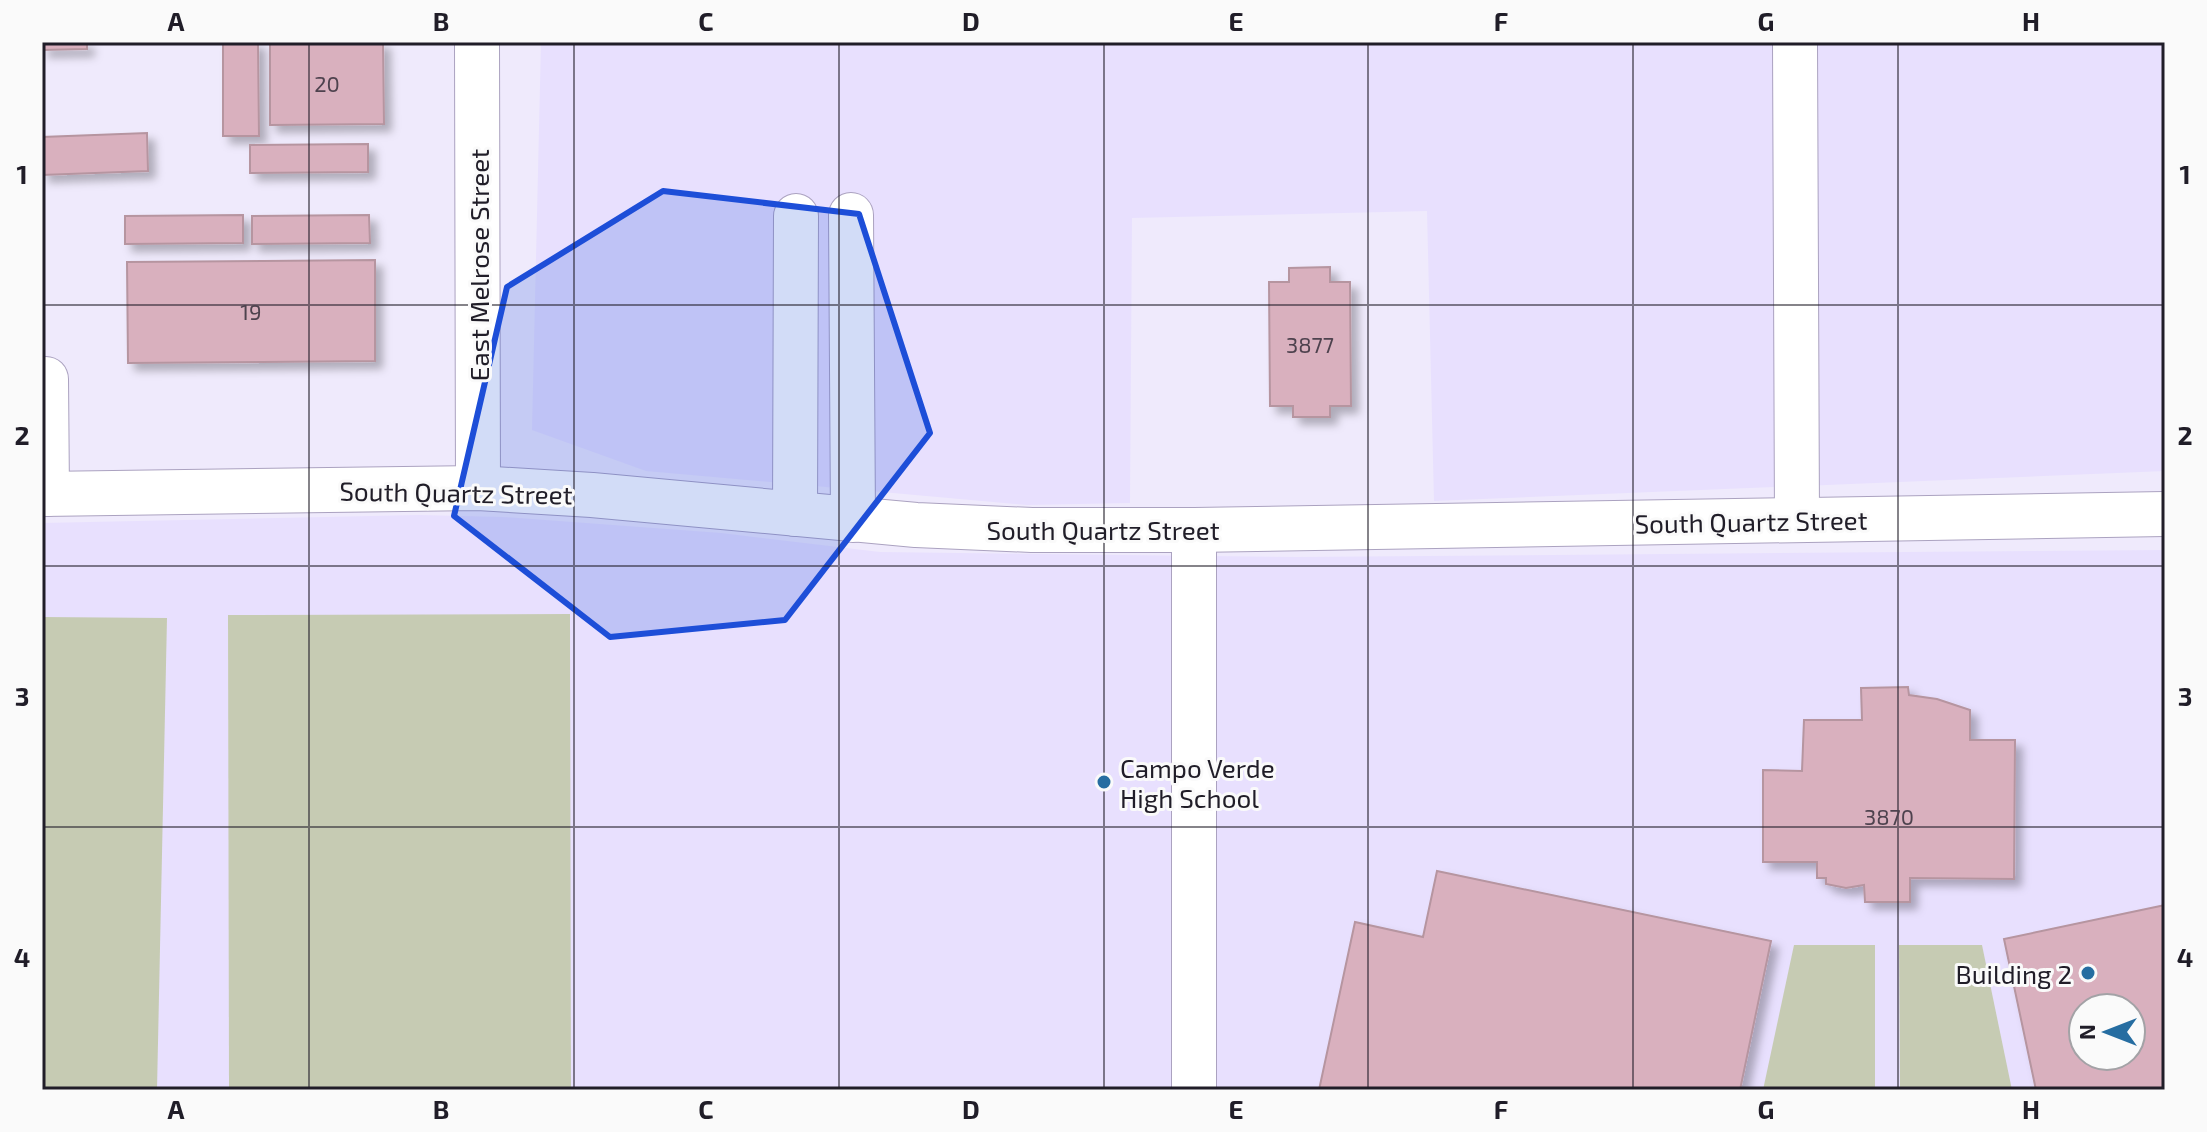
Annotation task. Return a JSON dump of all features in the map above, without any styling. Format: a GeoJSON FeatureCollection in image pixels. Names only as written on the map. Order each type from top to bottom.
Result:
{"type":"FeatureCollection","features":[{"type":"Feature","properties":{"kind":"street","name":"East Melrose Street"},"geometry":{"type":"LineString","coordinates":[[477,42],[478,488]]}},
{"type":"Feature","properties":{"kind":"street"},"geometry":{"type":"LineString","coordinates":[[1795,42],[1797,520]]}},
{"type":"Feature","properties":{"kind":"street"},"geometry":{"type":"LineString","coordinates":[[851,215],[853,520]]}},
{"type":"Feature","properties":{"kind":"street"},"geometry":{"type":"LineString","coordinates":[[795,514],[796,216]]}},
{"type":"Feature","properties":{"kind":"street"},"geometry":{"type":"LineString","coordinates":[[44,494],[46,379]]}},
{"type":"Feature","properties":{"kind":"street","name":"South Quartz Street"},"geometry":{"type":"LineString","coordinates":[[44,494],[478,488],[992,529],[1194,530],[2165,514]]}},
{"type":"Feature","properties":{"kind":"street"},"geometry":{"type":"LineString","coordinates":[[1194,530],[1194,1090]]}},
{"type":"Feature","properties":{"kind":"highlighted area"},"geometry":{"type":"Polygon","coordinates":[[[663,191],[859,214],[930,433],[785,620],[610,637],[454,516],[507,287],[663,191]]]}},
{"type":"Feature","properties":{"kind":"shaded area"},"geometry":{"type":"Polygon","coordinates":[[[541,42],[2165,42],[2165,471],[1434,501],[1427,211],[1132,218],[1130,503],[1027,505],[646,471],[532,430],[541,42]]]}},
{"type":"Feature","properties":{"kind":"shaded area","name":"Campo Verde High School"},"geometry":{"type":"Polygon","coordinates":[[[419,515],[503,517],[721,533],[880,552],[1297,557],[2165,550],[2165,1090],[42,1090],[42,523],[419,515]]]}},
{"type":"Feature","properties":{"kind":"green space"},"geometry":{"type":"Polygon","coordinates":[[[570,614],[571,1090],[229,1090],[228,615],[570,614]]]}},
{"type":"Feature","properties":{"kind":"green space"},"geometry":{"type":"Polygon","coordinates":[[[42,617],[167,618],[157,1090],[42,1090],[42,617]]]}},
{"type":"Feature","properties":{"kind":"green space"},"geometry":{"type":"Polygon","coordinates":[[[1794,945],[1875,945],[1875,1090],[1763,1090],[1794,945]]]}},
{"type":"Feature","properties":{"kind":"green space"},"geometry":{"type":"Polygon","coordinates":[[[1899,945],[1982,945],[2012,1090],[1900,1090],[1899,945]]]}},
{"type":"Feature","properties":{"kind":"building"},"geometry":{"type":"Polygon","coordinates":[[[42,42],[87,42],[87,49],[42,50],[42,42]]]}},
{"type":"Feature","properties":{"kind":"building"},"geometry":{"type":"Polygon","coordinates":[[[223,42],[258,42],[259,136],[223,136],[223,42]]]}},
{"type":"Feature","properties":{"kind":"building"},"geometry":{"type":"Polygon","coordinates":[[[270,42],[383,42],[384,124],[270,125],[270,42]]]}},
{"type":"Feature","properties":{"kind":"building"},"geometry":{"type":"Polygon","coordinates":[[[147,133],[148,171],[42,175],[42,137],[147,133]]]}},
{"type":"Feature","properties":{"kind":"building"},"geometry":{"type":"Polygon","coordinates":[[[368,144],[368,172],[250,173],[250,145],[368,144]]]}},
{"type":"Feature","properties":{"kind":"building"},"geometry":{"type":"Polygon","coordinates":[[[243,215],[243,243],[125,244],[125,216],[243,215]]]}},
{"type":"Feature","properties":{"kind":"building"},"geometry":{"type":"Polygon","coordinates":[[[369,215],[370,243],[252,244],[252,216],[369,215]]]}},
{"type":"Feature","properties":{"kind":"building"},"geometry":{"type":"Polygon","coordinates":[[[375,260],[375,361],[128,363],[127,262],[375,260]]]}},
{"type":"Feature","properties":{"kind":"building"},"geometry":{"type":"Polygon","coordinates":[[[1330,267],[1330,282],[1350,282],[1351,406],[1330,406],[1330,417],[1293,417],[1293,406],[1270,406],[1269,282],[1289,282],[1289,268],[1330,267]]]}},
{"type":"Feature","properties":{"kind":"building"},"geometry":{"type":"Polygon","coordinates":[[[1908,687],[1909,695],[1937,699],[1970,710],[1970,740],[2015,740],[2014,879],[1910,878],[1910,902],[1865,902],[1864,885],[1846,888],[1826,884],[1826,878],[1817,878],[1817,862],[1763,862],[1763,770],[1802,771],[1804,720],[1862,720],[1861,688],[1908,687]]]}},
{"type":"Feature","properties":{"kind":"building"},"geometry":{"type":"Polygon","coordinates":[[[1437,871],[1771,941],[1740,1090],[1319,1090],[1355,922],[1423,937],[1437,871]]]}},
{"type":"Feature","properties":{"kind":"building","name":"Building 2"},"geometry":{"type":"Polygon","coordinates":[[[2165,905],[2165,1090],[2036,1090],[2004,939],[2165,905]]]}},
{"type":"Feature","properties":{"kind":"place","name":"Campo Verde High School"},"geometry":{"type":"Point","coordinates":[1104,782]}},
{"type":"Feature","properties":{"kind":"place","name":"Building 2"},"geometry":{"type":"Point","coordinates":[2088,973]}}]}
